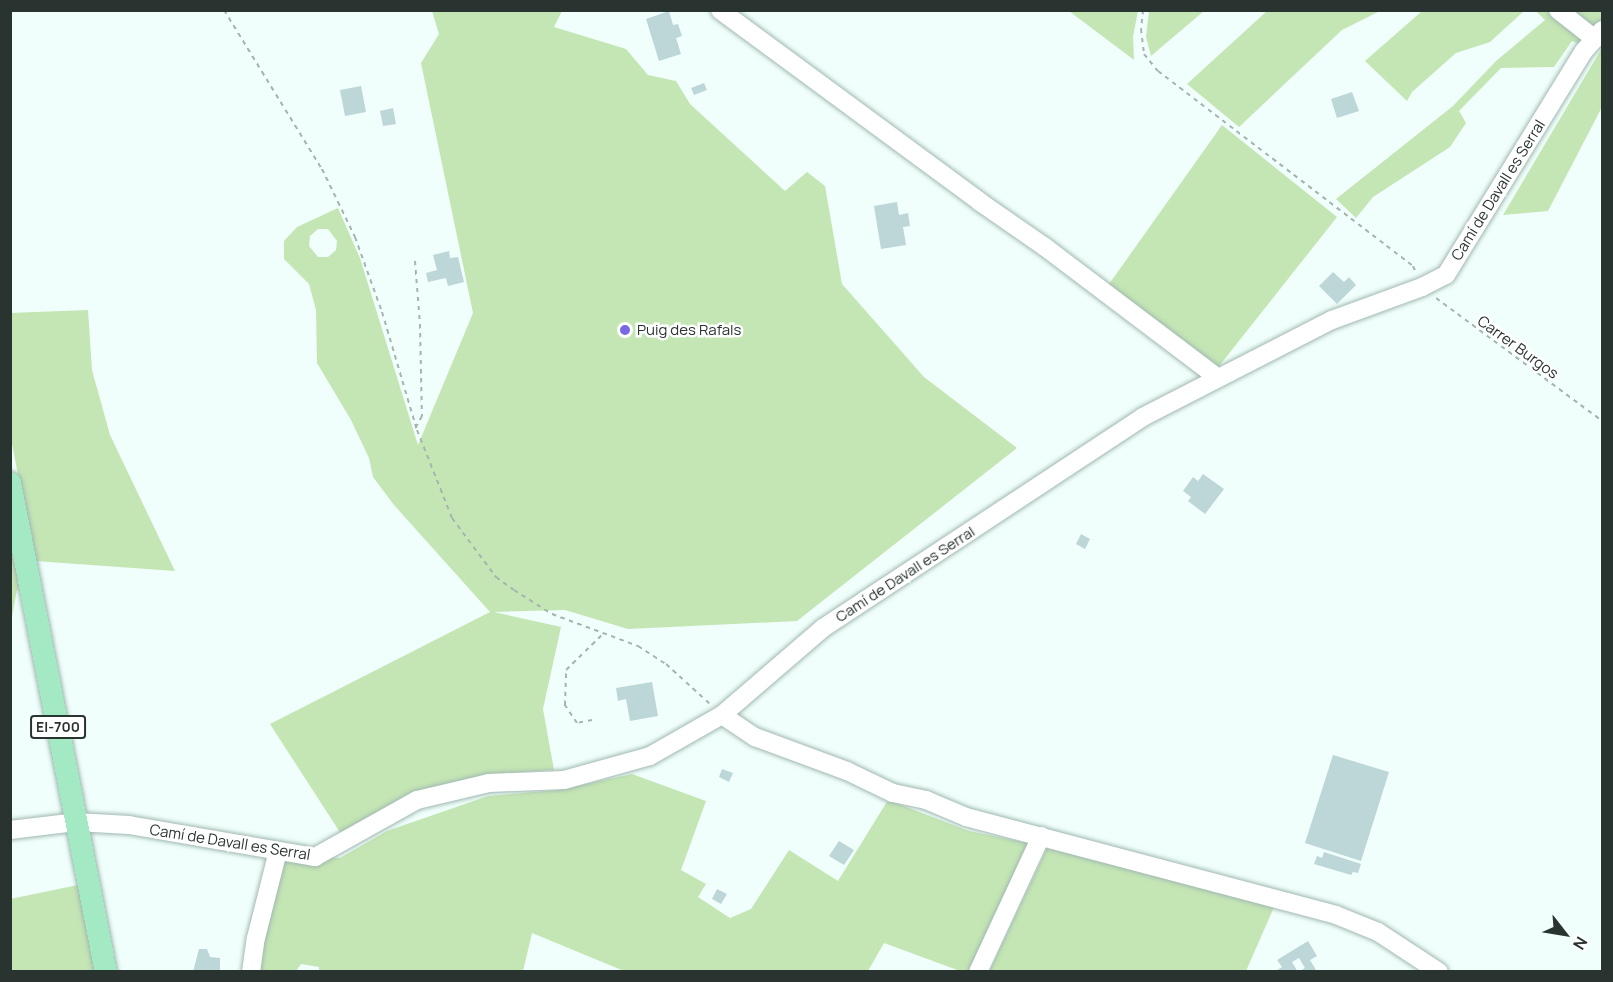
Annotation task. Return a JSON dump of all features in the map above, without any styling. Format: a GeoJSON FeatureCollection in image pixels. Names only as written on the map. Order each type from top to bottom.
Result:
{"type":"FeatureCollection","features":[{"type":"Feature","properties":{"kind":"main road","name":"EI-700"},"geometry":{"type":"LineString","coordinates":[[10,483],[106,972]]}},
{"type":"Feature","properties":{"kind":"street"},"geometry":{"type":"LineString","coordinates":[[720,10],[1064,261],[1218,378]]}},
{"type":"Feature","properties":{"kind":"street"},"geometry":{"type":"LineString","coordinates":[[1558,10],[1599,34]]}},
{"type":"Feature","properties":{"kind":"street","name":"Camí de Davall es Serral"},"geometry":{"type":"LineString","coordinates":[[10,830],[76,822],[129,825],[315,857],[417,800],[489,783],[564,780],[650,756],[722,715],[823,628],[1143,417],[1332,320],[1422,287],[1446,274],[1584,51],[1599,34]]}},
{"type":"Feature","properties":{"kind":"street"},"geometry":{"type":"LineString","coordinates":[[722,715],[756,737],[847,771],[893,794],[926,800],[966,817],[1336,915],[1378,932],[1439,972]]}},
{"type":"Feature","properties":{"kind":"street"},"geometry":{"type":"LineString","coordinates":[[978,972],[1041,836]]}},
{"type":"Feature","properties":{"kind":"street"},"geometry":{"type":"LineString","coordinates":[[251,972],[256,938],[278,851]]}},
{"type":"Feature","properties":{"kind":"path"},"geometry":{"type":"LineString","coordinates":[[224,10],[322,170],[355,237],[382,312],[416,427],[452,518],[496,577],[542,609],[638,646],[666,664],[722,715]]}},
{"type":"Feature","properties":{"kind":"path"},"geometry":{"type":"LineString","coordinates":[[1143,10],[1141,29],[1144,54],[1158,71],[1413,266],[1422,287]]}},
{"type":"Feature","properties":{"kind":"path"},"geometry":{"type":"LineString","coordinates":[[415,261],[420,324],[422,416],[416,427]]}},
{"type":"Feature","properties":{"kind":"path","name":"Carrer Burgos"},"geometry":{"type":"LineString","coordinates":[[1422,287],[1602,421]]}},
{"type":"Feature","properties":{"kind":"path"},"geometry":{"type":"LineString","coordinates":[[592,720],[577,723],[565,705],[566,670],[605,632]]}},
{"type":"Feature","properties":{"kind":"green space"},"geometry":{"type":"Polygon","coordinates":[[[1149,10],[1204,11],[1151,56],[1146,37],[1149,10]]]}},
{"type":"Feature","properties":{"kind":"green space"},"geometry":{"type":"Polygon","coordinates":[[[432,11],[562,11],[554,27],[626,49],[648,75],[676,81],[690,104],[785,191],[807,172],[825,186],[842,284],[924,377],[1017,448],[797,621],[628,629],[565,610],[494,612],[561,627],[543,709],[554,770],[484,774],[416,799],[343,837],[270,724],[490,612],[394,505],[373,477],[369,458],[351,420],[317,363],[316,310],[309,284],[284,259],[284,241],[297,227],[338,208],[360,258],[418,445],[473,313],[421,63],[439,34],[432,11]],[[318,229],[310,236],[309,246],[318,257],[328,257],[336,250],[337,241],[328,229],[318,229]]]}},
{"type":"Feature","properties":{"kind":"green space"},"geometry":{"type":"Polygon","coordinates":[[[1069,11],[1138,11],[1133,37],[1134,60],[1069,11]]]}},
{"type":"Feature","properties":{"kind":"green space"},"geometry":{"type":"Polygon","coordinates":[[[1267,11],[1380,11],[1342,30],[1239,127],[1187,84],[1267,11]]]}},
{"type":"Feature","properties":{"kind":"green space"},"geometry":{"type":"Polygon","coordinates":[[[1422,11],[1524,11],[1490,42],[1456,53],[1412,92],[1407,101],[1365,61],[1422,11]]]}},
{"type":"Feature","properties":{"kind":"green space"},"geometry":{"type":"Polygon","coordinates":[[[1536,11],[1602,11],[1602,20],[1584,46],[1572,41],[1554,67],[1501,68],[1459,111],[1466,123],[1450,147],[1373,197],[1356,218],[1336,199],[1453,106],[1496,61],[1545,20],[1536,11]]]}},
{"type":"Feature","properties":{"kind":"green space"},"geometry":{"type":"Polygon","coordinates":[[[1602,48],[1602,107],[1548,211],[1503,215],[1602,48]]]}},
{"type":"Feature","properties":{"kind":"green space"},"geometry":{"type":"Polygon","coordinates":[[[1222,125],[1337,217],[1216,370],[1107,287],[1222,125]]]}},
{"type":"Feature","properties":{"kind":"green space"},"geometry":{"type":"Polygon","coordinates":[[[88,310],[92,370],[110,435],[175,571],[35,561],[11,439],[10,313],[88,310]]]}},
{"type":"Feature","properties":{"kind":"green space"},"geometry":{"type":"Polygon","coordinates":[[[10,511],[59,763],[53,761],[23,591],[17,590],[11,622],[10,511]]]}},
{"type":"Feature","properties":{"kind":"green space"},"geometry":{"type":"Polygon","coordinates":[[[632,774],[706,801],[681,870],[706,884],[698,897],[730,918],[751,909],[789,850],[838,881],[888,800],[969,831],[1033,844],[974,971],[960,971],[884,943],[868,971],[624,971],[532,933],[523,971],[319,972],[319,967],[301,964],[296,971],[255,970],[281,855],[340,858],[387,831],[488,796],[558,790],[632,774]]]}},
{"type":"Feature","properties":{"kind":"green space"},"geometry":{"type":"Polygon","coordinates":[[[1047,848],[1275,905],[1246,971],[989,972],[1047,848]]]}},
{"type":"Feature","properties":{"kind":"green space"},"geometry":{"type":"Polygon","coordinates":[[[78,885],[96,971],[11,971],[10,899],[78,885]]]}},
{"type":"Feature","properties":{"kind":"building"},"geometry":{"type":"Polygon","coordinates":[[[669,11],[673,25],[678,24],[682,36],[676,38],[681,54],[659,61],[646,19],[669,11]]]}},
{"type":"Feature","properties":{"kind":"building"},"geometry":{"type":"Polygon","coordinates":[[[704,83],[707,90],[694,95],[691,88],[704,83]]]}},
{"type":"Feature","properties":{"kind":"building"},"geometry":{"type":"Polygon","coordinates":[[[361,86],[366,112],[345,116],[340,90],[361,86]]]}},
{"type":"Feature","properties":{"kind":"building"},"geometry":{"type":"Polygon","coordinates":[[[1352,92],[1359,111],[1337,118],[1331,99],[1352,92]]]}},
{"type":"Feature","properties":{"kind":"building"},"geometry":{"type":"Polygon","coordinates":[[[393,108],[396,124],[383,126],[380,111],[393,108]]]}},
{"type":"Feature","properties":{"kind":"building"},"geometry":{"type":"Polygon","coordinates":[[[897,202],[899,215],[908,213],[910,226],[903,227],[906,245],[881,249],[874,206],[897,202]]]}},
{"type":"Feature","properties":{"kind":"building"},"geometry":{"type":"Polygon","coordinates":[[[449,251],[450,258],[458,257],[464,282],[448,286],[446,278],[428,282],[426,273],[437,270],[433,255],[449,251]]]}},
{"type":"Feature","properties":{"kind":"building"},"geometry":{"type":"Polygon","coordinates":[[[1333,272],[1344,282],[1349,277],[1356,285],[1337,304],[1319,286],[1333,272]]]}},
{"type":"Feature","properties":{"kind":"building"},"geometry":{"type":"Polygon","coordinates":[[[1203,474],[1224,489],[1205,514],[1188,501],[1191,497],[1183,491],[1193,477],[1198,481],[1203,474]]]}},
{"type":"Feature","properties":{"kind":"building"},"geometry":{"type":"Polygon","coordinates":[[[1081,534],[1090,539],[1085,549],[1076,544],[1081,534]]]}},
{"type":"Feature","properties":{"kind":"building"},"geometry":{"type":"Polygon","coordinates":[[[652,682],[658,716],[630,721],[626,699],[618,701],[616,688],[652,682]]]}},
{"type":"Feature","properties":{"kind":"building"},"geometry":{"type":"Polygon","coordinates":[[[1333,755],[1389,772],[1361,861],[1305,843],[1333,755]]]}},
{"type":"Feature","properties":{"kind":"building"},"geometry":{"type":"Polygon","coordinates":[[[722,769],[733,773],[729,782],[719,777],[722,769]]]}},
{"type":"Feature","properties":{"kind":"building"},"geometry":{"type":"Polygon","coordinates":[[[839,841],[854,850],[844,865],[829,856],[839,841]]]}},
{"type":"Feature","properties":{"kind":"building"},"geometry":{"type":"Polygon","coordinates":[[[1324,852],[1361,864],[1358,873],[1353,872],[1351,875],[1314,864],[1317,856],[1322,858],[1324,852]]]}},
{"type":"Feature","properties":{"kind":"building"},"geometry":{"type":"Polygon","coordinates":[[[717,889],[727,894],[721,904],[712,899],[717,889]]]}},
{"type":"Feature","properties":{"kind":"building"},"geometry":{"type":"Polygon","coordinates":[[[1308,941],[1317,956],[1310,960],[1316,970],[1298,972],[1274,972],[1282,967],[1277,960],[1308,941]],[[1299,958],[1292,962],[1298,972],[1305,968],[1299,958]]]}},
{"type":"Feature","properties":{"kind":"building"},"geometry":{"type":"Polygon","coordinates":[[[199,949],[207,949],[210,957],[220,958],[220,972],[193,972],[199,949]]]}},
{"type":"Feature","properties":{"kind":"place","name":"Puig des Rafals"},"geometry":{"type":"Point","coordinates":[625,330]}}]}
